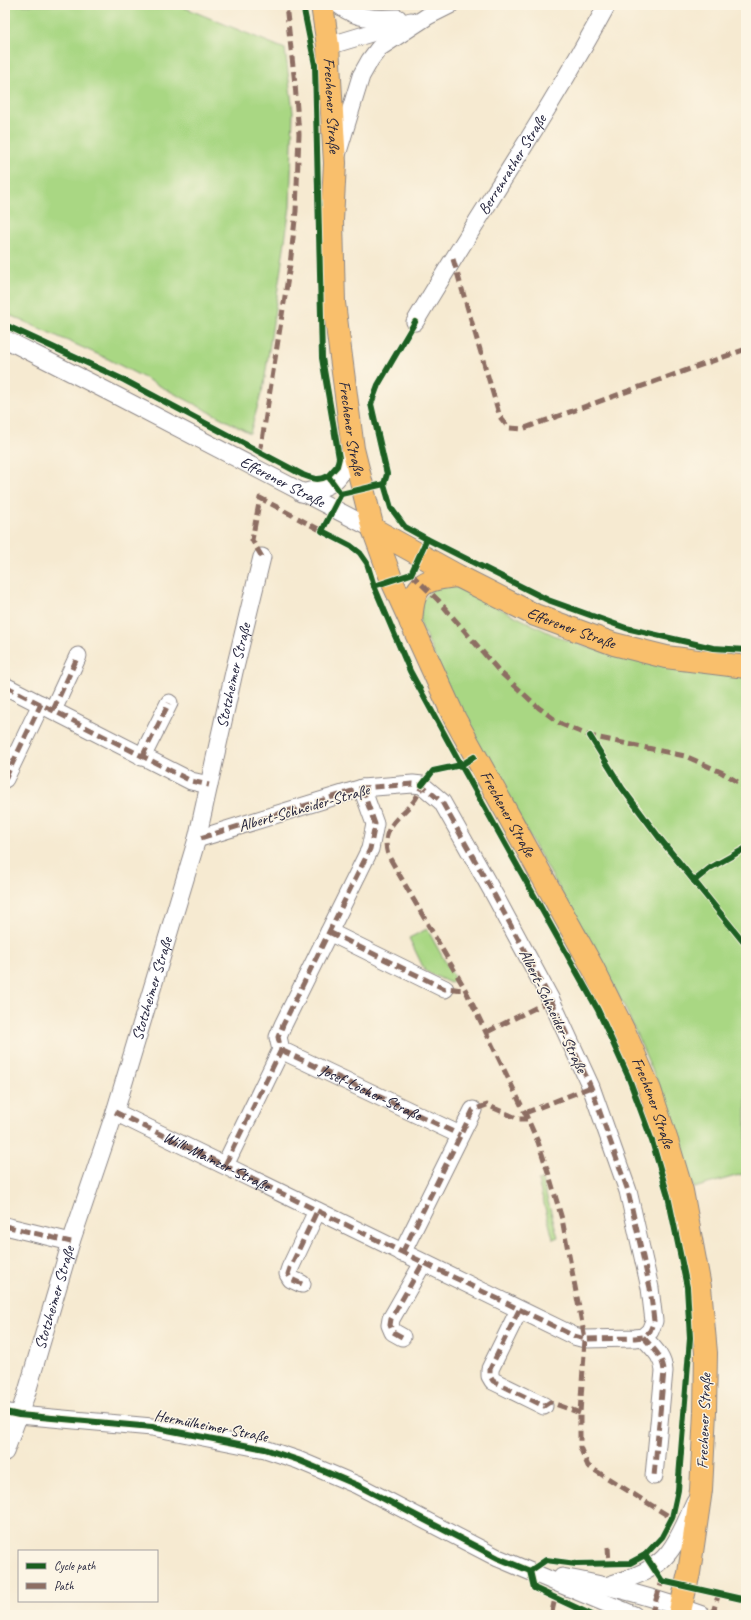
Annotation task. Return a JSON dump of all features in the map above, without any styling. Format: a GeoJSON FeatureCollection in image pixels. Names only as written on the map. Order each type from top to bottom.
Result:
{"type":"FeatureCollection","features":[{"type":"Feature","properties":{"kind":"main road","name":"Frechener Straße"},"geometry":{"type":"LineString","coordinates":[[322,5],[328,46],[334,163],[332,220],[334,303],[353,449],[373,529],[392,581],[471,751],[593,968],[622,1026],[650,1090],[668,1144],[689,1224],[700,1287],[705,1335],[705,1412],[701,1490],[690,1567],[680,1611]]}},
{"type":"Feature","properties":{"kind":"main road","name":"Efferener Straße"},"geometry":{"type":"LineString","coordinates":[[373,529],[458,576],[535,615],[614,644],[666,657],[746,667]]}},
{"type":"Feature","properties":{"kind":"main road"},"geometry":{"type":"LineString","coordinates":[[411,623],[414,599],[417,591],[423,584],[437,578],[458,576]]}},
{"type":"Feature","properties":{"kind":"street"},"geometry":{"type":"LineString","coordinates":[[338,5],[358,16],[376,19],[428,16]]}},
{"type":"Feature","properties":{"kind":"street"},"geometry":{"type":"LineString","coordinates":[[334,163],[361,76],[370,60],[379,48],[428,16],[450,5]]}},
{"type":"Feature","properties":{"kind":"street","name":"Berrenrather Straße"},"geometry":{"type":"LineString","coordinates":[[415,322],[558,92],[606,5]]}},
{"type":"Feature","properties":{"kind":"street"},"geometry":{"type":"LineString","coordinates":[[328,46],[428,16]]}},
{"type":"Feature","properties":{"kind":"street","name":"Efferener Straße"},"geometry":{"type":"LineString","coordinates":[[5,339],[116,394],[301,493],[373,529]]}},
{"type":"Feature","properties":{"kind":"street"},"geometry":{"type":"LineString","coordinates":[[301,493],[319,489],[333,483],[344,467],[353,449]]}},
{"type":"Feature","properties":{"kind":"street","name":"Stotzheimer Straße"},"geometry":{"type":"LineString","coordinates":[[5,1452],[12,1413],[115,1112],[197,839],[262,557]]}},
{"type":"Feature","properties":{"kind":"street"},"geometry":{"type":"LineString","coordinates":[[5,779],[78,656]]}},
{"type":"Feature","properties":{"kind":"street"},"geometry":{"type":"LineString","coordinates":[[5,686],[191,781],[209,785]]}},
{"type":"Feature","properties":{"kind":"street"},"geometry":{"type":"LineString","coordinates":[[142,757],[169,703]]}},
{"type":"Feature","properties":{"kind":"street","name":"Albert-Schneider-Straße"},"geometry":{"type":"LineString","coordinates":[[197,839],[362,788],[413,784],[422,785],[442,802],[551,1000],[591,1087],[628,1191],[650,1288],[654,1321],[650,1332],[643,1337]]}},
{"type":"Feature","properties":{"kind":"street"},"geometry":{"type":"LineString","coordinates":[[225,1165],[281,1050],[278,1037],[370,849],[375,824],[362,788]]}},
{"type":"Feature","properties":{"kind":"street"},"geometry":{"type":"LineString","coordinates":[[329,932],[445,989]]}},
{"type":"Feature","properties":{"kind":"street","name":"Josef-Löcher-Straße"},"geometry":{"type":"LineString","coordinates":[[281,1050],[460,1135]]}},
{"type":"Feature","properties":{"kind":"street"},"geometry":{"type":"LineString","coordinates":[[402,1253],[473,1110]]}},
{"type":"Feature","properties":{"kind":"street","name":"Willi-Mainzer-Straße"},"geometry":{"type":"LineString","coordinates":[[115,1112],[574,1336],[585,1339],[643,1337]]}},
{"type":"Feature","properties":{"kind":"street"},"geometry":{"type":"LineString","coordinates":[[302,1284],[291,1279],[288,1274],[317,1211]]}},
{"type":"Feature","properties":{"kind":"street"},"geometry":{"type":"LineString","coordinates":[[5,1226],[71,1242]]}},
{"type":"Feature","properties":{"kind":"street"},"geometry":{"type":"LineString","coordinates":[[402,1337],[393,1332],[390,1326],[391,1320],[424,1263]]}},
{"type":"Feature","properties":{"kind":"street"},"geometry":{"type":"LineString","coordinates":[[519,1310],[490,1369],[490,1376],[494,1381],[544,1406]]}},
{"type":"Feature","properties":{"kind":"street"},"geometry":{"type":"LineString","coordinates":[[643,1337],[664,1362],[654,1476]]}},
{"type":"Feature","properties":{"kind":"street","name":"Hermülheimer Straße"},"geometry":{"type":"LineString","coordinates":[[12,1413],[152,1427],[265,1449],[298,1460],[357,1485],[486,1551],[634,1615]]}},
{"type":"Feature","properties":{"kind":"street"},"geometry":{"type":"LineString","coordinates":[[609,1585],[632,1577],[653,1567],[668,1553],[677,1540],[701,1490]]}},
{"type":"Feature","properties":{"kind":"street","name":"Hermülheimer Straße"},"geometry":{"type":"LineString","coordinates":[[530,1571],[609,1585],[657,1598],[680,1611],[702,1615]]}},
{"type":"Feature","properties":{"kind":"green space"},"geometry":{"type":"Polygon","coordinates":[[[5,5],[178,5],[285,49],[293,112],[290,207],[264,384],[250,433],[106,358],[5,313],[5,5]]]}},
{"type":"Feature","properties":{"kind":"green space"},"geometry":{"type":"Polygon","coordinates":[[[436,586],[454,586],[560,638],[614,655],[746,675],[746,1173],[694,1188],[660,1088],[625,1008],[593,948],[460,714],[420,623],[422,601],[436,586]]]}},
{"type":"Feature","properties":{"kind":"green space"},"geometry":{"type":"Polygon","coordinates":[[[427,929],[456,981],[450,983],[425,971],[409,938],[427,929]]]}},
{"type":"Feature","properties":{"kind":"green space"},"geometry":{"type":"Polygon","coordinates":[[[542,1180],[558,1237],[553,1239],[538,1181],[542,1180]]]}},
{"type":"Feature","properties":{"kind":"marked path"},"geometry":{"type":"LineString","coordinates":[[260,453],[290,265],[296,211],[299,134],[286,5]]}},
{"type":"Feature","properties":{"kind":"marked path"},"geometry":{"type":"LineString","coordinates":[[453,259],[500,417],[509,428],[522,429],[746,349]]}},
{"type":"Feature","properties":{"kind":"marked path"},"geometry":{"type":"LineString","coordinates":[[262,557],[252,540],[260,498],[322,531]]}},
{"type":"Feature","properties":{"kind":"marked path"},"geometry":{"type":"LineString","coordinates":[[411,574],[438,600],[499,671],[539,708],[561,724],[590,736],[685,756],[721,772],[746,787]]}},
{"type":"Feature","properties":{"kind":"marked path"},"geometry":{"type":"LineString","coordinates":[[53,710],[78,656]]}},
{"type":"Feature","properties":{"kind":"marked path"},"geometry":{"type":"LineString","coordinates":[[5,686],[191,781],[209,785]]}},
{"type":"Feature","properties":{"kind":"marked path"},"geometry":{"type":"LineString","coordinates":[[142,757],[169,703]]}},
{"type":"Feature","properties":{"kind":"marked path"},"geometry":{"type":"LineString","coordinates":[[5,779],[41,704]]}},
{"type":"Feature","properties":{"kind":"marked path"},"geometry":{"type":"LineString","coordinates":[[425,782],[414,801],[388,831],[386,837],[388,855],[465,989],[525,1113],[538,1142],[549,1175],[562,1219],[585,1339],[580,1413],[580,1447],[588,1466],[672,1518]]}},
{"type":"Feature","properties":{"kind":"marked path"},"geometry":{"type":"LineString","coordinates":[[115,1112],[574,1336],[585,1339],[643,1337],[650,1331],[654,1321],[650,1288],[628,1191],[591,1087],[551,1000],[442,802],[422,785],[413,784],[362,788],[197,839]]}},
{"type":"Feature","properties":{"kind":"marked path"},"geometry":{"type":"LineString","coordinates":[[225,1165],[281,1050],[278,1037],[283,1025],[370,849],[375,824],[362,788]]}},
{"type":"Feature","properties":{"kind":"marked path"},"geometry":{"type":"LineString","coordinates":[[329,932],[445,989],[465,989]]}},
{"type":"Feature","properties":{"kind":"marked path"},"geometry":{"type":"LineString","coordinates":[[487,1032],[551,1000]]}},
{"type":"Feature","properties":{"kind":"marked path"},"geometry":{"type":"LineString","coordinates":[[281,1050],[460,1135]]}},
{"type":"Feature","properties":{"kind":"marked path"},"geometry":{"type":"LineString","coordinates":[[525,1113],[591,1087]]}},
{"type":"Feature","properties":{"kind":"marked path"},"geometry":{"type":"LineString","coordinates":[[402,1253],[473,1110],[487,1105],[519,1119],[527,1119]]}},
{"type":"Feature","properties":{"kind":"marked path"},"geometry":{"type":"LineString","coordinates":[[302,1284],[291,1279],[288,1274],[317,1211]]}},
{"type":"Feature","properties":{"kind":"marked path"},"geometry":{"type":"LineString","coordinates":[[5,1226],[71,1242]]}},
{"type":"Feature","properties":{"kind":"marked path"},"geometry":{"type":"LineString","coordinates":[[402,1337],[393,1332],[390,1325],[391,1319],[423,1263]]}},
{"type":"Feature","properties":{"kind":"marked path"},"geometry":{"type":"LineString","coordinates":[[519,1310],[490,1369],[490,1376],[493,1381],[544,1406],[550,1402],[580,1413]]}},
{"type":"Feature","properties":{"kind":"marked path"},"geometry":{"type":"LineString","coordinates":[[643,1337],[660,1357],[664,1371],[654,1476]]}},
{"type":"Feature","properties":{"kind":"marked path"},"geometry":{"type":"LineString","coordinates":[[608,1547],[609,1564]]}},
{"type":"Feature","properties":{"kind":"marked path"},"geometry":{"type":"LineString","coordinates":[[651,1615],[662,1581]]}},
{"type":"Feature","properties":{"kind":"marked path"},"geometry":{"type":"LineString","coordinates":[[712,1615],[719,1593]]}},
{"type":"Feature","properties":{"kind":"marked path"},"geometry":{"type":"LineString","coordinates":[[552,1612],[555,1598]]}},
{"type":"Feature","properties":{"kind":"cycle path"},"geometry":{"type":"LineString","coordinates":[[303,5],[315,65],[322,358],[339,458],[337,466],[328,476],[341,494],[322,531],[351,546],[360,553],[367,563],[374,586],[410,671],[598,1010],[628,1076],[652,1141],[668,1196],[687,1287],[690,1338],[678,1490],[672,1518],[662,1537],[645,1555],[630,1563],[576,1564],[546,1560],[530,1571]]}},
{"type":"Feature","properties":{"kind":"cycle path"},"geometry":{"type":"LineString","coordinates":[[384,484],[387,474],[371,404],[378,385],[415,322]]}},
{"type":"Feature","properties":{"kind":"cycle path"},"geometry":{"type":"LineString","coordinates":[[5,325],[124,380],[303,475],[316,479],[322,479],[328,476]]}},
{"type":"Feature","properties":{"kind":"cycle path"},"geometry":{"type":"LineString","coordinates":[[341,494],[384,484],[391,508],[405,527],[548,600],[626,628],[713,648],[746,650]]}},
{"type":"Feature","properties":{"kind":"cycle path"},"geometry":{"type":"LineString","coordinates":[[374,586],[411,574],[427,539]]}},
{"type":"Feature","properties":{"kind":"cycle path"},"geometry":{"type":"LineString","coordinates":[[590,736],[622,788],[661,840],[746,945]]}},
{"type":"Feature","properties":{"kind":"cycle path"},"geometry":{"type":"LineString","coordinates":[[422,785],[433,771],[461,765],[474,757]]}},
{"type":"Feature","properties":{"kind":"cycle path"},"geometry":{"type":"LineString","coordinates":[[694,881],[710,868],[746,848]]}},
{"type":"Feature","properties":{"kind":"cycle path"},"geometry":{"type":"LineString","coordinates":[[5,1412],[19,1415],[152,1427],[265,1449],[298,1460],[357,1485],[498,1558],[530,1571]]}},
{"type":"Feature","properties":{"kind":"cycle path"},"geometry":{"type":"LineString","coordinates":[[645,1555],[662,1581],[746,1600]]}},
{"type":"Feature","properties":{"kind":"cycle path"},"geometry":{"type":"LineString","coordinates":[[530,1571],[534,1588],[592,1615]]}}]}
